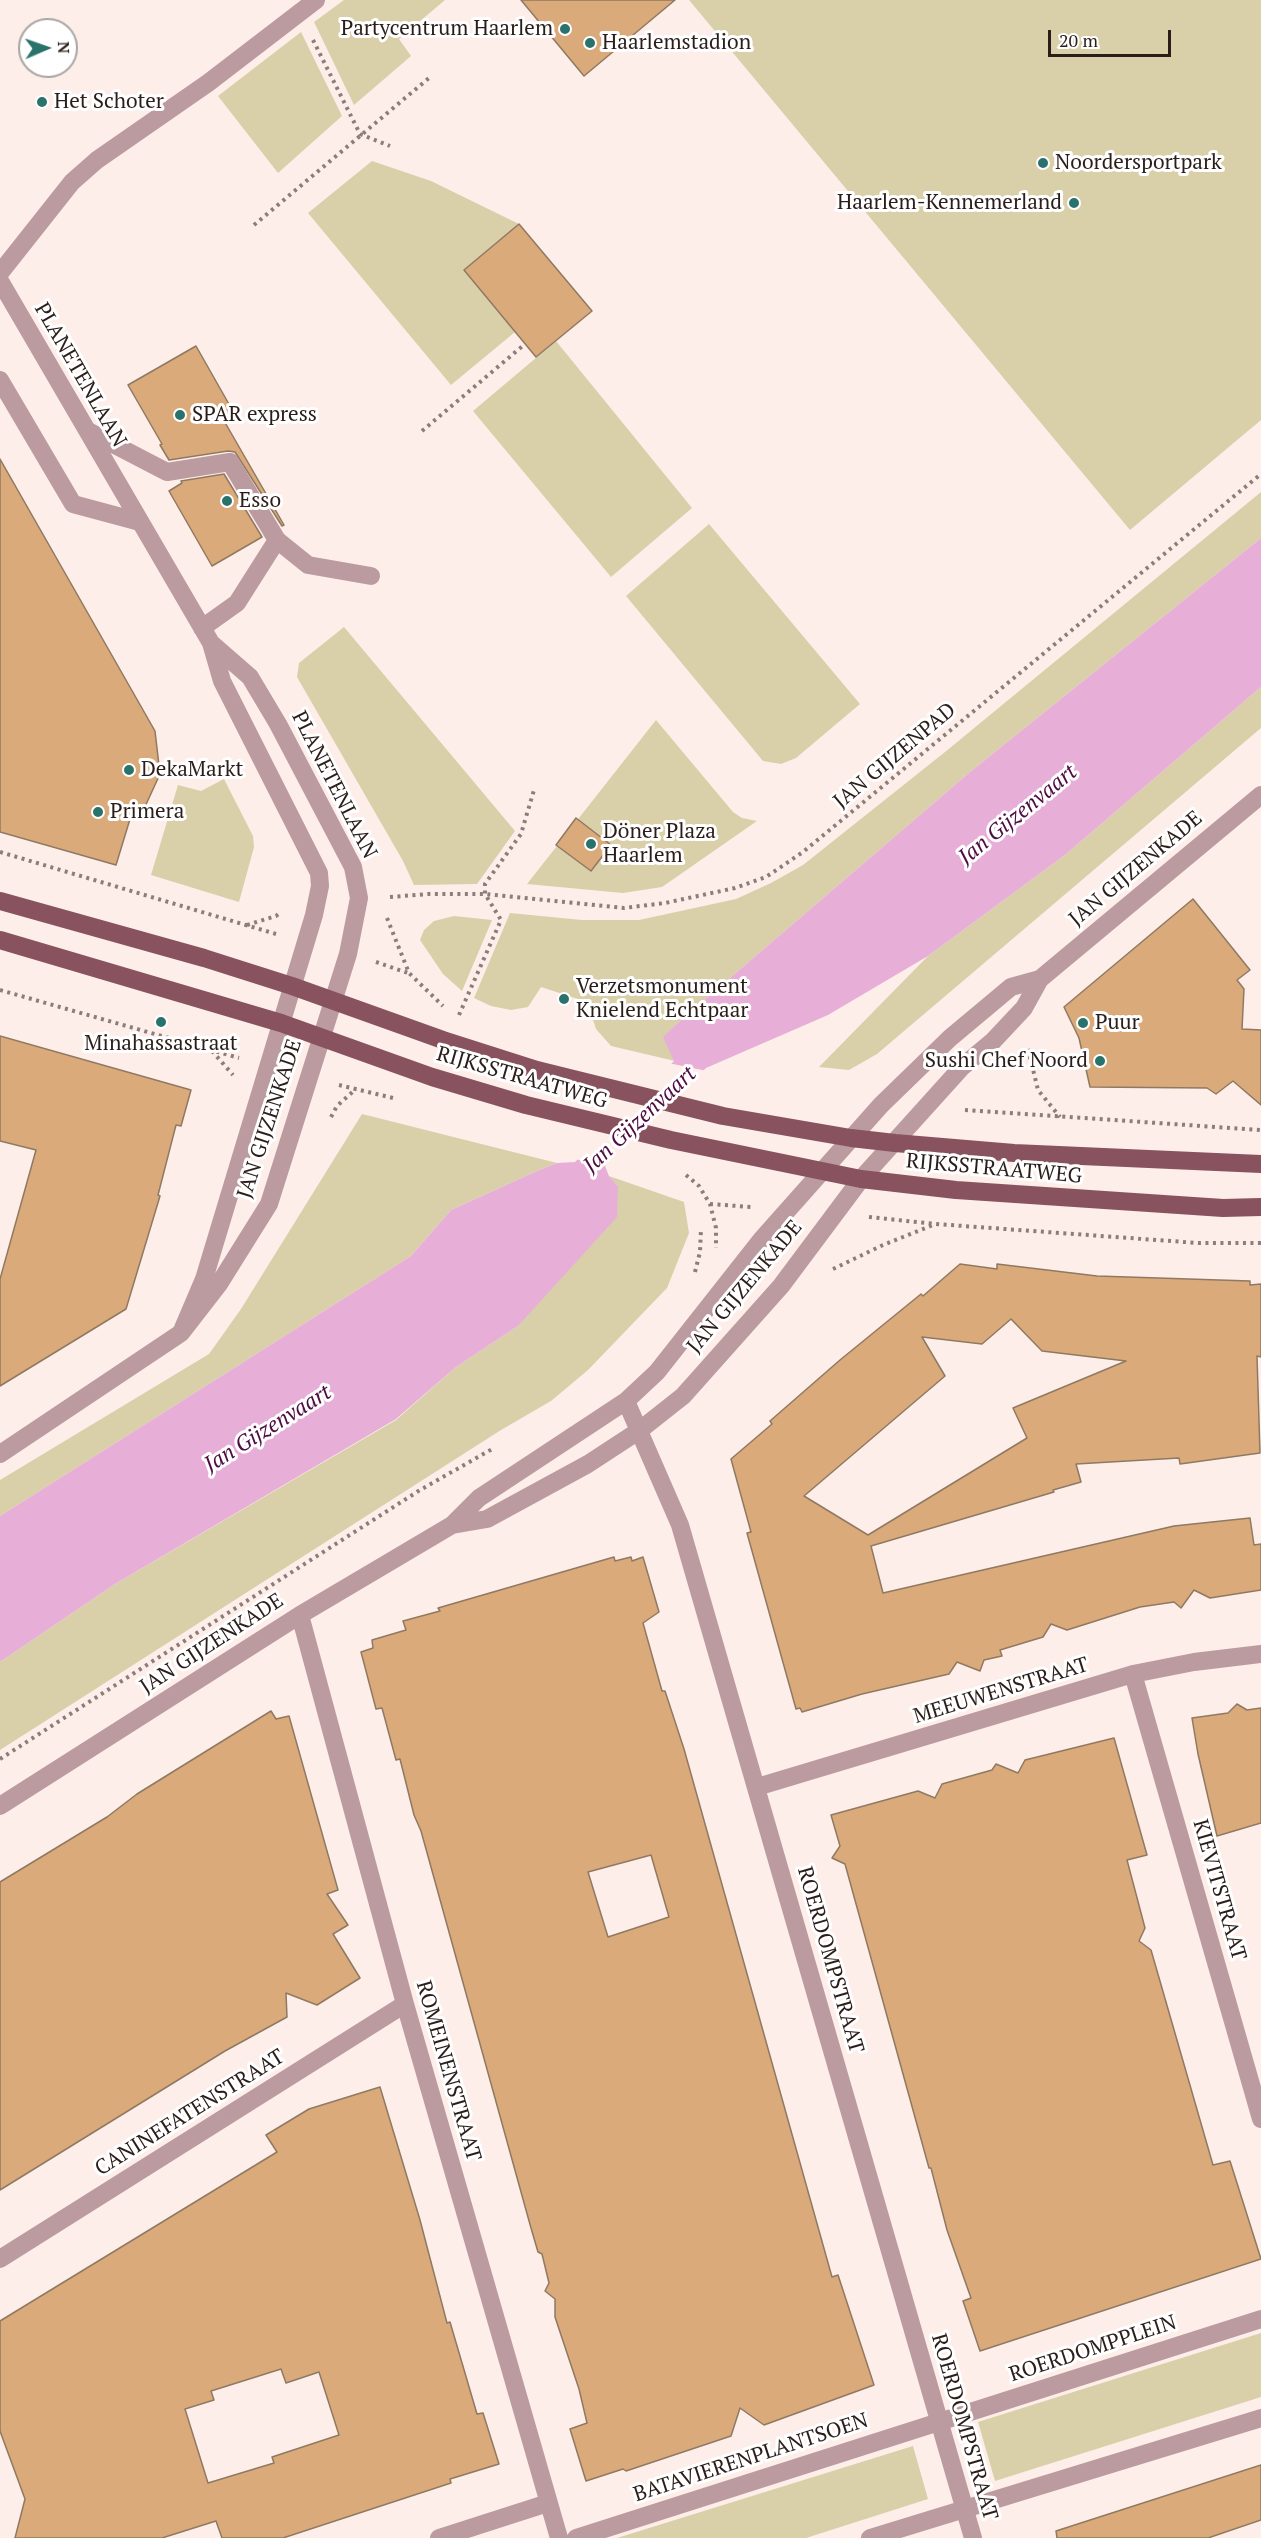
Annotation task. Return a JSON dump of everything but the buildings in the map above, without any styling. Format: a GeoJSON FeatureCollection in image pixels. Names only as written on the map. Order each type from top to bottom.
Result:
{"type":"FeatureCollection","features":[{"type":"Feature","properties":{"kind":"main road","name":"RIJKSSTRAATWEG"},"geometry":{"type":"LineString","coordinates":[[0,901],[193,955],[292,986],[443,1040],[537,1070],[723,1116],[851,1138],[895,1143],[1014,1153],[1261,1164]]}},
{"type":"Feature","properties":{"kind":"main road","name":"RIJKSSTRAATWEG"},"geometry":{"type":"LineString","coordinates":[[0,940],[281,1023],[432,1077],[526,1105],[645,1135],[861,1179],[1012,1195],[1223,1208],[1261,1207]]}},
{"type":"Feature","properties":{"kind":"street"},"geometry":{"type":"LineString","coordinates":[[0,273],[72,182],[97,160],[208,83],[316,0]]}},
{"type":"Feature","properties":{"kind":"street","name":"PLANETENLAAN"},"geometry":{"type":"LineString","coordinates":[[0,281],[207,635],[222,681],[319,873],[319,900],[281,1023]]}},
{"type":"Feature","properties":{"kind":"street"},"geometry":{"type":"LineString","coordinates":[[0,380],[73,504],[140,522]]}},
{"type":"Feature","properties":{"kind":"street"},"geometry":{"type":"LineString","coordinates":[[87,430],[167,472],[230,462],[277,540],[308,565],[371,576]]}},
{"type":"Feature","properties":{"kind":"street"},"geometry":{"type":"LineString","coordinates":[[207,635],[237,603],[277,540]]}},
{"type":"Feature","properties":{"kind":"street","name":"PLANETENLAAN"},"geometry":{"type":"LineString","coordinates":[[207,635],[250,677],[353,867],[360,898],[350,946],[321,1037]]}},
{"type":"Feature","properties":{"kind":"street","name":"JAN GIJZENKADE"},"geometry":{"type":"LineString","coordinates":[[452,1525],[487,1519],[588,1464],[640,1430],[684,1396],[781,1286],[861,1179],[962,1067],[993,1041],[1024,1008],[1040,979],[1261,795]]}},
{"type":"Feature","properties":{"kind":"street","name":"JAN GIJZENKADE"},"geometry":{"type":"LineString","coordinates":[[0,1806],[300,1615],[452,1525],[478,1498],[626,1401],[657,1372],[761,1240],[791,1209],[851,1138],[927,1060],[1011,987],[1040,979]]}},
{"type":"Feature","properties":{"kind":"street","name":"JAN GIJZENKADE"},"geometry":{"type":"LineString","coordinates":[[181,1333],[204,1279],[281,1023]]}},
{"type":"Feature","properties":{"kind":"street","name":"JAN GIJZENKADE"},"geometry":{"type":"LineString","coordinates":[[0,1454],[181,1333],[219,1284],[269,1203],[321,1037]]}},
{"type":"Feature","properties":{"kind":"street","name":"ROERDOMPSTRAAT"},"geometry":{"type":"LineString","coordinates":[[626,1401],[681,1525],[973,2538]]}},
{"type":"Feature","properties":{"kind":"street","name":"ROMEINENSTRAAT"},"geometry":{"type":"LineString","coordinates":[[300,1615],[405,2004],[559,2538]]}},
{"type":"Feature","properties":{"kind":"street","name":"MEEUWENSTRAAT"},"geometry":{"type":"LineString","coordinates":[[757,1787],[1133,1674],[1194,1662],[1261,1654]]}},
{"type":"Feature","properties":{"kind":"street","name":"KIEVITSTRAAT"},"geometry":{"type":"LineString","coordinates":[[1133,1674],[1261,2119]]}},
{"type":"Feature","properties":{"kind":"street","name":"CANINEFATENSTRAAT"},"geometry":{"type":"LineString","coordinates":[[0,2259],[405,2004]]}},
{"type":"Feature","properties":{"kind":"street","name":"ROERDOMPPLEIN"},"geometry":{"type":"LineString","coordinates":[[939,2421],[1261,2319]]}},
{"type":"Feature","properties":{"kind":"street"},"geometry":{"type":"LineString","coordinates":[[870,2538],[1261,2418]]}},
{"type":"Feature","properties":{"kind":"street","name":"BATAVIERENPLANTSOEN"},"geometry":{"type":"LineString","coordinates":[[576,2538],[939,2421]]}},
{"type":"Feature","properties":{"kind":"street"},"geometry":{"type":"LineString","coordinates":[[439,2538],[548,2503]]}},
{"type":"Feature","properties":{"kind":"path"},"geometry":{"type":"LineString","coordinates":[[299,13],[360,134],[390,146]]}},
{"type":"Feature","properties":{"kind":"path"},"geometry":{"type":"LineString","coordinates":[[254,225],[429,78]]}},
{"type":"Feature","properties":{"kind":"path"},"geometry":{"type":"LineString","coordinates":[[422,431],[525,344]]}},
{"type":"Feature","properties":{"kind":"path","name":"JAN GIJZENPAD"},"geometry":{"type":"LineString","coordinates":[[381,897],[485,894],[624,908],[665,903],[735,888],[766,877],[803,852],[1261,474]]}},
{"type":"Feature","properties":{"kind":"path"},"geometry":{"type":"LineString","coordinates":[[457,1019],[501,920],[485,894],[485,884],[521,834],[534,790]]}},
{"type":"Feature","properties":{"kind":"path"},"geometry":{"type":"LineString","coordinates":[[0,852],[306,942]]}},
{"type":"Feature","properties":{"kind":"path"},"geometry":{"type":"LineString","coordinates":[[386,916],[409,973]]}},
{"type":"Feature","properties":{"kind":"path"},"geometry":{"type":"LineString","coordinates":[[0,990],[268,1068]]}},
{"type":"Feature","properties":{"kind":"path"},"geometry":{"type":"LineString","coordinates":[[1024,1008],[1025,1034],[1038,1090],[1060,1118]]}},
{"type":"Feature","properties":{"kind":"path"},"geometry":{"type":"LineString","coordinates":[[927,1108],[1261,1130]]}},
{"type":"Feature","properties":{"kind":"path"},"geometry":{"type":"LineString","coordinates":[[710,1203],[791,1209]]}},
{"type":"Feature","properties":{"kind":"path"},"geometry":{"type":"LineString","coordinates":[[834,1213],[936,1224],[1198,1243],[1261,1243]]}},
{"type":"Feature","properties":{"kind":"path"},"geometry":{"type":"LineString","coordinates":[[830,1270],[903,1236],[936,1224]]}},
{"type":"Feature","properties":{"kind":"path"},"geometry":{"type":"LineString","coordinates":[[694,1274],[700,1252],[701,1229]]}},
{"type":"Feature","properties":{"kind":"path"},"geometry":{"type":"LineString","coordinates":[[0,1759],[420,1490],[502,1444]]}},
{"type":"Feature","properties":{"kind":"shaded area"},"geometry":{"type":"Polygon","coordinates":[[[344,0],[445,0],[399,39],[411,56],[354,105],[314,22],[344,0]]]}},
{"type":"Feature","properties":{"kind":"shaded area","name":"Noordersportpark"},"geometry":{"type":"Polygon","coordinates":[[[689,0],[1261,0],[1261,420],[1130,530],[689,0]]]}},
{"type":"Feature","properties":{"kind":"shaded area"},"geometry":{"type":"Polygon","coordinates":[[[301,32],[342,116],[278,173],[218,96],[301,32]]]}},
{"type":"Feature","properties":{"kind":"shaded area"},"geometry":{"type":"Polygon","coordinates":[[[372,161],[431,181],[519,224],[464,270],[515,332],[451,385],[308,213],[372,161]]]}},
{"type":"Feature","properties":{"kind":"shaded area"},"geometry":{"type":"Polygon","coordinates":[[[556,341],[692,508],[611,577],[473,411],[556,341]]]}},
{"type":"Feature","properties":{"kind":"shaded area"},"geometry":{"type":"Polygon","coordinates":[[[1261,492],[1261,538],[970,772],[681,1020],[664,1037],[675,1061],[611,1046],[596,1029],[587,1002],[541,987],[528,1007],[511,1010],[491,1006],[474,998],[510,913],[582,920],[639,920],[736,899],[803,865],[945,752],[1261,492]]]}},
{"type":"Feature","properties":{"kind":"shaded area"},"geometry":{"type":"Polygon","coordinates":[[[709,524],[860,704],[796,758],[781,764],[763,761],[626,596],[709,524]]]}},
{"type":"Feature","properties":{"kind":"shaded area"},"geometry":{"type":"Polygon","coordinates":[[[344,627],[515,831],[477,884],[414,885],[403,861],[297,677],[299,663],[344,627]]]}},
{"type":"Feature","properties":{"kind":"shaded area"},"geometry":{"type":"Polygon","coordinates":[[[1261,687],[1261,728],[877,1054],[849,1070],[819,1067],[928,956],[1065,855],[1261,687]]]}},
{"type":"Feature","properties":{"kind":"shaded area"},"geometry":{"type":"Polygon","coordinates":[[[656,720],[733,812],[742,818],[757,821],[662,887],[623,893],[527,884],[656,720]]]}},
{"type":"Feature","properties":{"kind":"shaded area"},"geometry":{"type":"Polygon","coordinates":[[[224,779],[253,836],[254,847],[239,902],[151,875],[178,785],[201,791],[224,779]]]}},
{"type":"Feature","properties":{"kind":"shaded area"},"geometry":{"type":"Polygon","coordinates":[[[454,916],[492,920],[462,991],[443,974],[420,940],[424,930],[434,921],[454,916]]]}},
{"type":"Feature","properties":{"kind":"shaded area"},"geometry":{"type":"Polygon","coordinates":[[[362,1114],[557,1163],[451,1210],[411,1256],[0,1516],[0,1480],[209,1354],[241,1309],[362,1114]]]}},
{"type":"Feature","properties":{"kind":"shaded area"},"geometry":{"type":"Polygon","coordinates":[[[609,1176],[684,1202],[689,1233],[667,1288],[588,1370],[551,1401],[501,1430],[0,1750],[0,1662],[115,1584],[396,1420],[456,1367],[518,1326],[618,1186],[609,1176]]]}},
{"type":"Feature","properties":{"kind":"shaded area"},"geometry":{"type":"Polygon","coordinates":[[[1261,2333],[1261,2397],[995,2481],[978,2422],[1261,2333]]]}},
{"type":"Feature","properties":{"kind":"shaded area"},"geometry":{"type":"Polygon","coordinates":[[[913,2446],[928,2499],[806,2538],[617,2538],[913,2446]]]}},
{"type":"Feature","properties":{"kind":"water","name":"Jan Gijzenvaart"},"geometry":{"type":"Polygon","coordinates":[[[1261,538],[1261,687],[1065,855],[928,956],[828,1015],[706,1068],[605,1166],[609,1176],[618,1186],[617,1217],[518,1326],[456,1367],[396,1419],[115,1584],[0,1662],[0,1516],[411,1256],[451,1210],[557,1163],[575,1162],[674,1061],[663,1037],[681,1020],[970,772],[1261,538]]]}},
{"type":"Feature","properties":{"kind":"pier"},"geometry":{"type":"Polygon","coordinates":[[[668,1063],[707,1071],[610,1166],[574,1159],[668,1063]]]}},
{"type":"Feature","properties":{"kind":"place","name":"Partycentrum Haarlem"},"geometry":{"type":"Point","coordinates":[565,29]}},
{"type":"Feature","properties":{"kind":"place","name":"Haarlemstadion"},"geometry":{"type":"Point","coordinates":[590,43]}},
{"type":"Feature","properties":{"kind":"place","name":"Het Schoter"},"geometry":{"type":"Point","coordinates":[42,102]}},
{"type":"Feature","properties":{"kind":"place","name":"Noordersportpark"},"geometry":{"type":"Point","coordinates":[1043,163]}},
{"type":"Feature","properties":{"kind":"place","name":"Haarlem-Kennemerland"},"geometry":{"type":"Point","coordinates":[1074,203]}},
{"type":"Feature","properties":{"kind":"place","name":"SPAR express"},"geometry":{"type":"Point","coordinates":[180,415]}},
{"type":"Feature","properties":{"kind":"place","name":"Esso"},"geometry":{"type":"Point","coordinates":[227,501]}},
{"type":"Feature","properties":{"kind":"place","name":"DekaMarkt"},"geometry":{"type":"Point","coordinates":[129,770]}},
{"type":"Feature","properties":{"kind":"place","name":"Primera"},"geometry":{"type":"Point","coordinates":[98,812]}},
{"type":"Feature","properties":{"kind":"place","name":"Döner Plaza Haarlem"},"geometry":{"type":"Point","coordinates":[591,844]}},
{"type":"Feature","properties":{"kind":"place","name":"Verzetsmonument Knielend Echtpaar"},"geometry":{"type":"Point","coordinates":[564,999]}},
{"type":"Feature","properties":{"kind":"place","name":"Minahassastraat"},"geometry":{"type":"Point","coordinates":[161,1022]}},
{"type":"Feature","properties":{"kind":"place","name":"Puur"},"geometry":{"type":"Point","coordinates":[1083,1023]}},
{"type":"Feature","properties":{"kind":"place","name":"Sushi Chef Noord"},"geometry":{"type":"Point","coordinates":[1100,1061]}}]}
